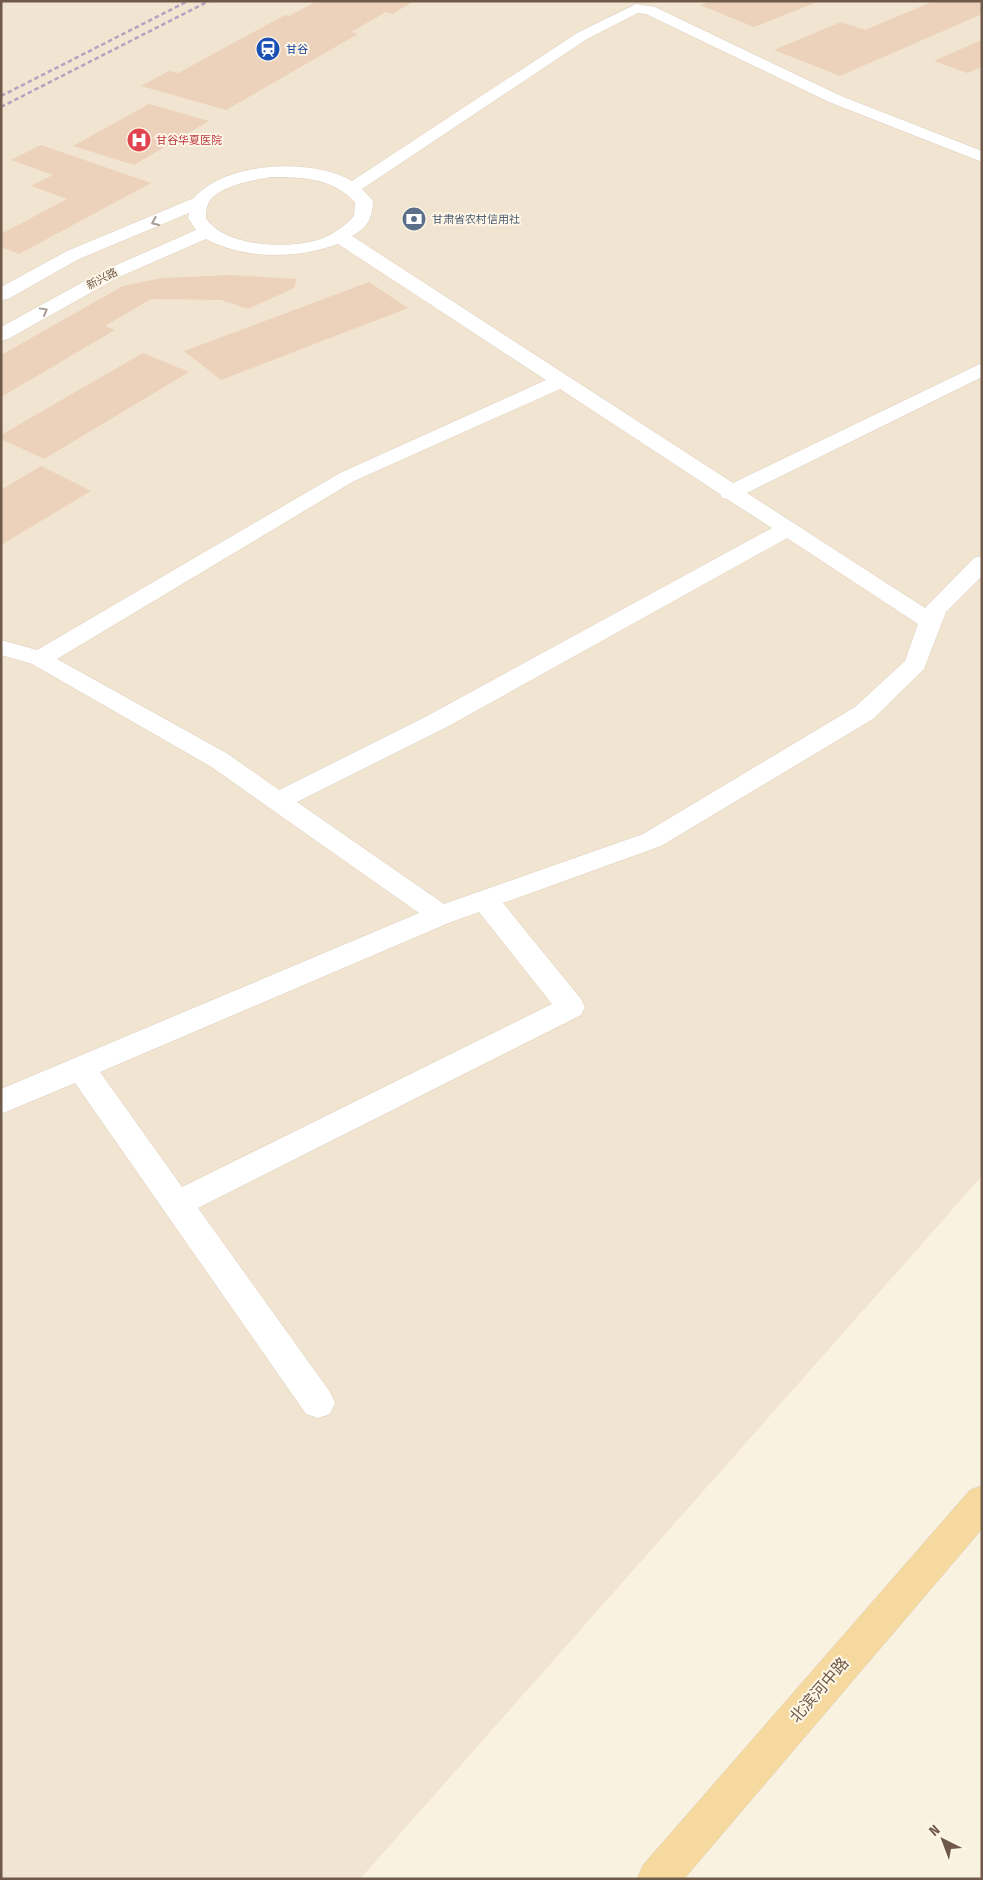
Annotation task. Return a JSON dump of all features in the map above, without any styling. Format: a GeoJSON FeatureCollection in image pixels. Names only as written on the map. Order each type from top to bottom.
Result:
{"type":"FeatureCollection","features":[{"type":"Feature","properties":{"kind":"main road","name":"北滨河中路"},"geometry":{"type":"LineString","coordinates":[[657,1879],[982,1502]]}},
{"type":"Feature","properties":{"kind":"street"},"geometry":{"type":"LineString","coordinates":[[353,188],[582,36],[646,5],[835,99],[982,157]]}},
{"type":"Feature","properties":{"kind":"street"},"geometry":{"type":"LineString","coordinates":[[1,294],[73,255],[200,202],[215,189],[240,178],[270,172],[302,172],[331,178],[353,188],[364,201],[363,217],[349,231],[324,242],[292,249],[258,249],[228,243],[206,232],[197,218],[200,202]]}},
{"type":"Feature","properties":{"kind":"street","name":"新兴路"},"geometry":{"type":"LineString","coordinates":[[1,335],[111,274],[206,232]]}},
{"type":"Feature","properties":{"kind":"street"},"geometry":{"type":"LineString","coordinates":[[338,236],[730,493],[931,622]]}},
{"type":"Feature","properties":{"kind":"street"},"geometry":{"type":"LineString","coordinates":[[730,493],[982,369]]}},
{"type":"Feature","properties":{"kind":"street"},"geometry":{"type":"LineString","coordinates":[[40,659],[347,477],[560,381]]}},
{"type":"Feature","properties":{"kind":"street"},"geometry":{"type":"LineString","coordinates":[[278,801],[436,722],[786,529]]}},
{"type":"Feature","properties":{"kind":"street"},"geometry":{"type":"LineString","coordinates":[[1,1102],[441,915],[652,840],[864,713],[916,664],[935,610],[982,562]]}},
{"type":"Feature","properties":{"kind":"street"},"geometry":{"type":"LineString","coordinates":[[1,647],[40,659],[220,760],[441,915]]}},
{"type":"Feature","properties":{"kind":"street"},"geometry":{"type":"LineString","coordinates":[[177,1204],[571,1007],[484,900]]}},
{"type":"Feature","properties":{"kind":"street"},"geometry":{"type":"LineString","coordinates":[[81,1068],[318,1403]]}},
{"type":"Feature","properties":{"kind":"shaded area"},"geometry":{"type":"Polygon","coordinates":[[[1,1],[982,1],[982,1176],[360,1879],[1,1879],[1,1]]]}},
{"type":"Feature","properties":{"kind":"building"},"geometry":{"type":"Polygon","coordinates":[[[317,1],[414,1],[392,14],[386,12],[351,32],[358,34],[226,110],[141,86],[169,71],[178,73],[285,15],[289,16],[317,1]]]}},
{"type":"Feature","properties":{"kind":"building"},"geometry":{"type":"Polygon","coordinates":[[[711,1],[820,1],[754,27],[700,5],[711,1]]]}},
{"type":"Feature","properties":{"kind":"building"},"geometry":{"type":"Polygon","coordinates":[[[934,1],[982,1],[982,14],[840,76],[774,50],[841,22],[865,30],[934,1]]]}},
{"type":"Feature","properties":{"kind":"building"},"geometry":{"type":"Polygon","coordinates":[[[982,40],[982,67],[967,73],[934,61],[982,40]]]}},
{"type":"Feature","properties":{"kind":"building"},"geometry":{"type":"Polygon","coordinates":[[[149,104],[209,121],[134,165],[73,146],[149,104]]]}},
{"type":"Feature","properties":{"kind":"building"},"geometry":{"type":"Polygon","coordinates":[[[41,145],[151,183],[19,254],[1,247],[1,234],[67,199],[31,186],[53,175],[11,160],[41,145]]]}},
{"type":"Feature","properties":{"kind":"building"},"geometry":{"type":"Polygon","coordinates":[[[231,275],[297,279],[294,288],[248,309],[221,300],[151,299],[105,326],[115,330],[1,397],[1,355],[123,286],[162,278],[231,275]]]}},
{"type":"Feature","properties":{"kind":"building"},"geometry":{"type":"Polygon","coordinates":[[[369,282],[408,308],[221,380],[184,351],[369,282]]]}},
{"type":"Feature","properties":{"kind":"building"},"geometry":{"type":"Polygon","coordinates":[[[143,353],[189,372],[44,459],[1,439],[1,435],[143,353]]]}},
{"type":"Feature","properties":{"kind":"building"},"geometry":{"type":"Polygon","coordinates":[[[41,466],[91,491],[1,545],[1,490],[41,466]]]}},
{"type":"Feature","properties":{"kind":"railway"},"geometry":{"type":"LineString","coordinates":[[1,96],[188,1]]}},
{"type":"Feature","properties":{"kind":"railway"},"geometry":{"type":"LineString","coordinates":[[1,107],[209,1]]}},
{"type":"Feature","properties":{"kind":"place","name":"甘谷"},"geometry":{"type":"Point","coordinates":[268,49]}},
{"type":"Feature","properties":{"kind":"place","name":"甘谷华夏医院"},"geometry":{"type":"Point","coordinates":[139,140]}},
{"type":"Feature","properties":{"kind":"place","name":"甘肃省农村信用社"},"geometry":{"type":"Point","coordinates":[414,219]}}]}
